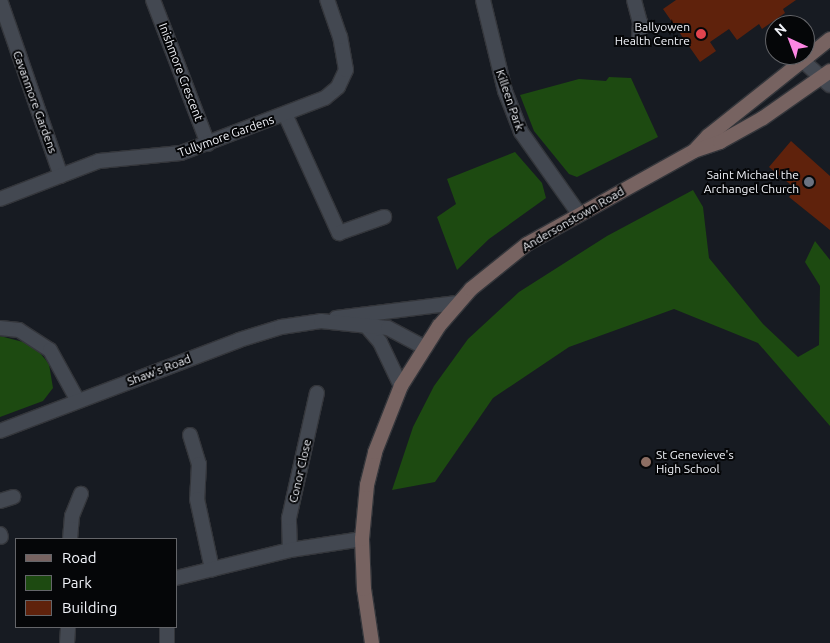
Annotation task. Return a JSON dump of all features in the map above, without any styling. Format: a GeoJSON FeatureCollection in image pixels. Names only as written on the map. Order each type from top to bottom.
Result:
{"type":"FeatureCollection","features":[{"type":"Feature","properties":{"kind":"main road","name":"Andersonstown Road"},"geometry":{"type":"LineString","coordinates":[[815,51],[830,39]]}},
{"type":"Feature","properties":{"kind":"main road","name":"Andersonstown Road"},"geometry":{"type":"LineString","coordinates":[[694,151],[708,136],[798,65]]}},
{"type":"Feature","properties":{"kind":"main road","name":"Andersonstown Road"},"geometry":{"type":"LineString","coordinates":[[372,643],[364,589],[362,539],[375,452],[401,386],[423,346],[457,303],[527,244],[694,151],[720,142],[827,79]]}},
{"type":"Feature","properties":{"kind":"street","name":"Cavanmore Gardens"},"geometry":{"type":"LineString","coordinates":[[0,0],[61,176]]}},
{"type":"Feature","properties":{"kind":"street","name":"Inishmore Crescent"},"geometry":{"type":"LineString","coordinates":[[153,0],[208,144]]}},
{"type":"Feature","properties":{"kind":"street","name":"Killeen Park"},"geometry":{"type":"LineString","coordinates":[[483,0],[505,91],[520,132],[579,214]]}},
{"type":"Feature","properties":{"kind":"street"},"geometry":{"type":"LineString","coordinates":[[634,0],[640,22],[639,40]]}},
{"type":"Feature","properties":{"kind":"street","name":"Tullymore Gardens"},"geometry":{"type":"LineString","coordinates":[[0,199],[99,161],[164,158],[208,144],[325,98],[338,87],[346,70],[340,37],[330,1]]}},
{"type":"Feature","properties":{"kind":"street"},"geometry":{"type":"LineString","coordinates":[[808,65],[827,79]]}},
{"type":"Feature","properties":{"kind":"street"},"geometry":{"type":"LineString","coordinates":[[285,114],[339,234],[384,217]]}},
{"type":"Feature","properties":{"kind":"street","name":"Shaw's Road"},"geometry":{"type":"LineString","coordinates":[[0,431],[259,333],[321,321],[457,303]]}},
{"type":"Feature","properties":{"kind":"street","name":"Shaw's Road"},"geometry":{"type":"LineString","coordinates":[[321,321],[396,331],[423,346]]}},
{"type":"Feature","properties":{"kind":"street"},"geometry":{"type":"LineString","coordinates":[[367,327],[380,342],[401,386]]}},
{"type":"Feature","properties":{"kind":"street"},"geometry":{"type":"LineString","coordinates":[[0,328],[19,330],[50,350],[78,401]]}},
{"type":"Feature","properties":{"kind":"street","name":"Conor Close"},"geometry":{"type":"LineString","coordinates":[[290,550],[289,518],[317,393]]}},
{"type":"Feature","properties":{"kind":"street"},"geometry":{"type":"LineString","coordinates":[[190,435],[199,464],[197,498],[212,569]]}},
{"type":"Feature","properties":{"kind":"street"},"geometry":{"type":"LineString","coordinates":[[70,538],[72,516],[81,494]]}},
{"type":"Feature","properties":{"kind":"street"},"geometry":{"type":"LineString","coordinates":[[178,578],[290,550],[362,539]]}},
{"type":"Feature","properties":{"kind":"street"},"geometry":{"type":"LineString","coordinates":[[67,643],[68,628]]}},
{"type":"Feature","properties":{"kind":"street"},"geometry":{"type":"LineString","coordinates":[[167,628],[167,643]]}},
{"type":"Feature","properties":{"kind":"green space"},"geometry":{"type":"Polygon","coordinates":[[[609,77],[631,78],[658,137],[577,177],[569,174],[534,131],[520,95],[579,79],[606,81],[609,77]]]}},
{"type":"Feature","properties":{"kind":"green space"},"geometry":{"type":"Polygon","coordinates":[[[515,152],[542,183],[546,198],[489,239],[457,270],[437,217],[456,204],[447,179],[515,152]]]}},
{"type":"Feature","properties":{"kind":"green space"},"geometry":{"type":"Polygon","coordinates":[[[693,190],[703,207],[709,258],[763,324],[798,357],[819,345],[820,286],[805,262],[815,241],[830,260],[830,426],[758,343],[674,309],[569,347],[493,398],[435,482],[392,490],[413,427],[434,386],[468,339],[519,292],[607,236],[693,190]]]}},
{"type":"Feature","properties":{"kind":"green space"},"geometry":{"type":"Polygon","coordinates":[[[0,336],[27,343],[40,353],[49,364],[53,388],[43,401],[0,417],[0,336]]]}},
{"type":"Feature","properties":{"kind":"building","name":"Ballyowen Health Centre"},"geometry":{"type":"Polygon","coordinates":[[[676,0],[796,0],[783,9],[785,13],[782,15],[765,15],[765,27],[762,29],[759,24],[737,40],[729,29],[710,42],[716,51],[700,62],[663,9],[676,0]]]}},
{"type":"Feature","properties":{"kind":"building","name":"Saint Michael the Archangel Church"},"geometry":{"type":"Polygon","coordinates":[[[791,141],[830,176],[830,230],[789,197],[796,189],[769,167],[791,141]]]}},
{"type":"Feature","properties":{"kind":"place","name":"Ballyowen Health Centre"},"geometry":{"type":"Point","coordinates":[701,34]}},
{"type":"Feature","properties":{"kind":"place","name":"Saint Michael the Archangel Church"},"geometry":{"type":"Point","coordinates":[809,182]}},
{"type":"Feature","properties":{"kind":"place","name":"St Genevieve's High School"},"geometry":{"type":"Point","coordinates":[646,462]}}]}
